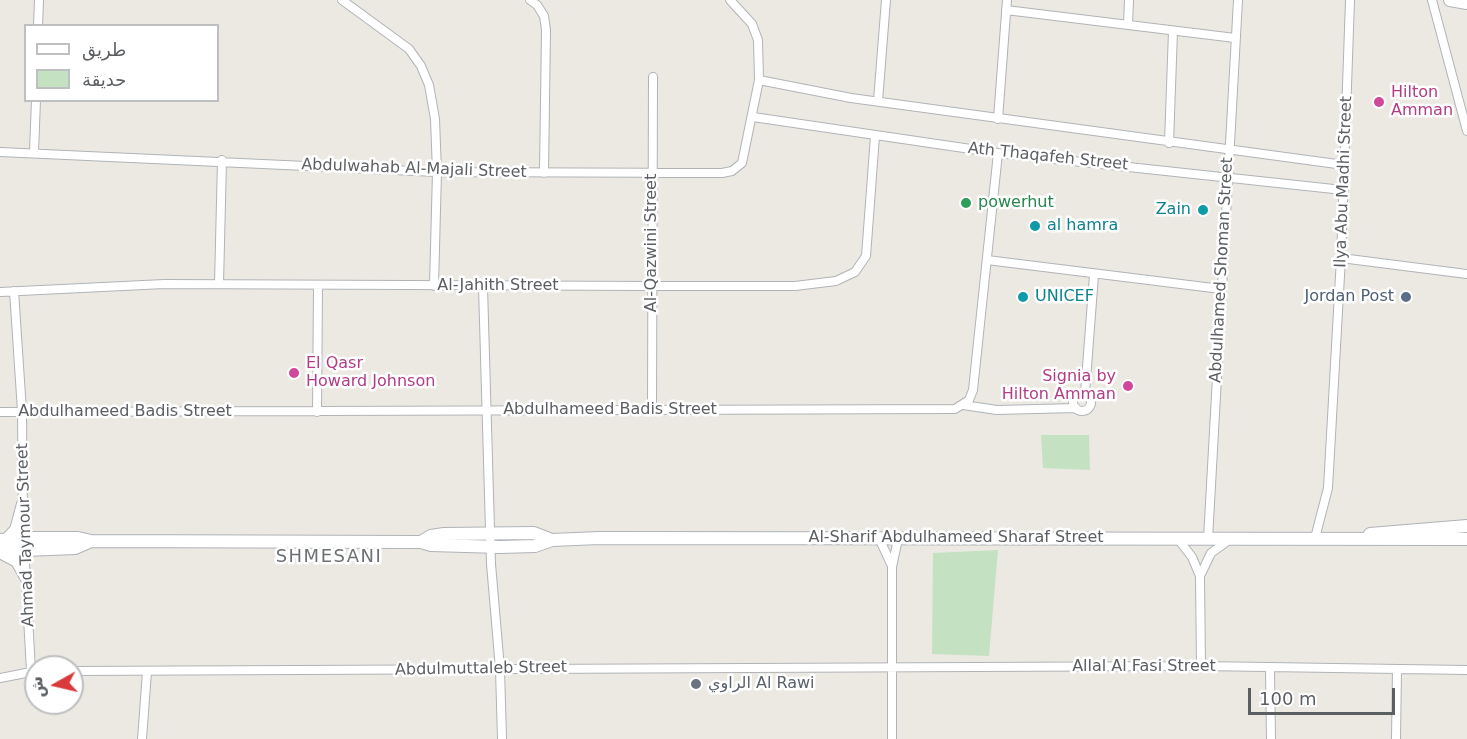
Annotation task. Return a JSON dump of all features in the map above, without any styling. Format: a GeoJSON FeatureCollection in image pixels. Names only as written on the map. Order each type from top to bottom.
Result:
{"type":"FeatureCollection","features":[{"type":"Feature","properties":{"kind":"street"},"geometry":{"type":"LineString","coordinates":[[38,24],[39,0]]}},
{"type":"Feature","properties":{"kind":"street"},"geometry":{"type":"LineString","coordinates":[[342,0],[395,37],[421,66],[433,103],[437,172],[434,286]]}},
{"type":"Feature","properties":{"kind":"street"},"geometry":{"type":"LineString","coordinates":[[530,0],[537,5],[544,16],[546,30],[544,173]]}},
{"type":"Feature","properties":{"kind":"street","name":"Abdulwahab Al-Majali Street"},"geometry":{"type":"LineString","coordinates":[[0,152],[222,160],[437,172],[732,171],[742,163],[759,80],[758,40],[752,24],[730,0]]}},
{"type":"Feature","properties":{"kind":"street"},"geometry":{"type":"LineString","coordinates":[[878,101],[886,0]]}},
{"type":"Feature","properties":{"kind":"street"},"geometry":{"type":"LineString","coordinates":[[1128,25],[1129,0]]}},
{"type":"Feature","properties":{"kind":"street","name":"Abdulhamed Shoman Street"},"geometry":{"type":"LineString","coordinates":[[1208,539],[1226,178],[1238,0]]}},
{"type":"Feature","properties":{"kind":"street"},"geometry":{"type":"LineString","coordinates":[[1432,0],[1467,131]]}},
{"type":"Feature","properties":{"kind":"street"},"geometry":{"type":"LineString","coordinates":[[1450,0],[1467,3]]}},
{"type":"Feature","properties":{"kind":"street","name":"Ilya Abu Madhi Street"},"geometry":{"type":"LineString","coordinates":[[1315,538],[1328,488],[1352,1]]}},
{"type":"Feature","properties":{"kind":"street"},"geometry":{"type":"LineString","coordinates":[[998,119],[1007,5],[1128,25],[1235,38]]}},
{"type":"Feature","properties":{"kind":"street"},"geometry":{"type":"LineString","coordinates":[[1169,143],[1173,30]]}},
{"type":"Feature","properties":{"kind":"street","name":"Al-Qazwini Street"},"geometry":{"type":"LineString","coordinates":[[652,409],[653,77]]}},
{"type":"Feature","properties":{"kind":"street","name":"Ath Thaqafeh Street"},"geometry":{"type":"LineString","coordinates":[[759,80],[998,119],[1344,165]]}},
{"type":"Feature","properties":{"kind":"street"},"geometry":{"type":"LineString","coordinates":[[34,152],[36,102]]}},
{"type":"Feature","properties":{"kind":"street","name":"Ath Thaqafeh Street"},"geometry":{"type":"LineString","coordinates":[[753,117],[998,153],[1112,163],[1343,190]]}},
{"type":"Feature","properties":{"kind":"street","name":"Al-Jahith Street"},"geometry":{"type":"LineString","coordinates":[[0,292],[219,284],[483,287],[795,286],[836,281],[849,276],[866,256],[875,136]]}},
{"type":"Feature","properties":{"kind":"street"},"geometry":{"type":"LineString","coordinates":[[963,405],[969,400],[973,390],[998,153]]}},
{"type":"Feature","properties":{"kind":"street"},"geometry":{"type":"LineString","coordinates":[[219,284],[222,160]]}},
{"type":"Feature","properties":{"kind":"street"},"geometry":{"type":"LineString","coordinates":[[1341,258],[1467,274]]}},
{"type":"Feature","properties":{"kind":"street"},"geometry":{"type":"LineString","coordinates":[[987,260],[1221,289]]}},
{"type":"Feature","properties":{"kind":"street"},"geometry":{"type":"LineString","coordinates":[[1085,393],[1094,275]]}},
{"type":"Feature","properties":{"kind":"street"},"geometry":{"type":"LineString","coordinates":[[317,412],[318,285]]}},
{"type":"Feature","properties":{"kind":"street"},"geometry":{"type":"LineString","coordinates":[[483,287],[490,547],[500,669],[502,739]]}},
{"type":"Feature","properties":{"kind":"street","name":"Ahmad Taymour Street"},"geometry":{"type":"LineString","coordinates":[[15,291],[22,411],[24,544],[33,655]]}},
{"type":"Feature","properties":{"kind":"street"},"geometry":{"type":"LineString","coordinates":[[1085,393],[1090,397],[1090,406],[1082,411],[1076,408],[1073,402],[1075,396],[1085,393]]}},
{"type":"Feature","properties":{"kind":"street","name":"Abdulhameed Badis Street"},"geometry":{"type":"LineString","coordinates":[[0,412],[96,414],[187,411],[944,410],[963,405],[996,410],[1076,408]]}},
{"type":"Feature","properties":{"kind":"street"},"geometry":{"type":"LineString","coordinates":[[3,540],[16,530],[23,504]]}},
{"type":"Feature","properties":{"kind":"street"},"geometry":{"type":"LineString","coordinates":[[1360,538],[1370,534],[1467,526]]}},
{"type":"Feature","properties":{"kind":"street","name":"Al-Sharif Abdulhameed Sharaf Street"},"geometry":{"type":"LineString","coordinates":[[421,542],[438,535],[490,534],[540,534],[552,540]]}},
{"type":"Feature","properties":{"kind":"street"},"geometry":{"type":"LineString","coordinates":[[879,538],[892,567]]}},
{"type":"Feature","properties":{"kind":"street"},"geometry":{"type":"LineString","coordinates":[[1360,538],[1370,541],[1467,539]]}},
{"type":"Feature","properties":{"kind":"street","name":"Al-Sharif Abdulhameed Sharaf Street"},"geometry":{"type":"LineString","coordinates":[[3,540],[75,548],[91,541],[421,542],[431,545],[490,547],[535,546],[552,540],[1360,538]]}},
{"type":"Feature","properties":{"kind":"street"},"geometry":{"type":"LineString","coordinates":[[892,739],[890,667],[892,567],[898,539]]}},
{"type":"Feature","properties":{"kind":"street"},"geometry":{"type":"LineString","coordinates":[[1178,539],[1192,556],[1200,576],[1201,666]]}},
{"type":"Feature","properties":{"kind":"street"},"geometry":{"type":"LineString","coordinates":[[1200,576],[1211,553],[1231,539]]}},
{"type":"Feature","properties":{"kind":"street","name":"Al-Sharif Abdulhameed Sharaf Street"},"geometry":{"type":"LineString","coordinates":[[0,551],[24,544]]}},
{"type":"Feature","properties":{"kind":"street"},"geometry":{"type":"LineString","coordinates":[[0,551],[17,561],[26,577]]}},
{"type":"Feature","properties":{"kind":"street","name":"Allal Al Fasi Street"},"geometry":{"type":"LineString","coordinates":[[890,667],[1201,666],[1467,670]]}},
{"type":"Feature","properties":{"kind":"street","name":"Abdulmuttaleb Street"},"geometry":{"type":"LineString","coordinates":[[84,671],[890,667]]}},
{"type":"Feature","properties":{"kind":"street"},"geometry":{"type":"LineString","coordinates":[[1270,668],[1271,739]]}},
{"type":"Feature","properties":{"kind":"street"},"geometry":{"type":"LineString","coordinates":[[1396,739],[1397,669]]}},
{"type":"Feature","properties":{"kind":"street"},"geometry":{"type":"LineString","coordinates":[[142,739],[147,672]]}},
{"type":"Feature","properties":{"kind":"street"},"geometry":{"type":"LineString","coordinates":[[0,678],[24,673]]}},
{"type":"Feature","properties":{"kind":"green space"},"geometry":{"type":"Polygon","coordinates":[[[1041,435],[1089,435],[1090,470],[1043,468],[1041,435]]]}},
{"type":"Feature","properties":{"kind":"green space"},"geometry":{"type":"Polygon","coordinates":[[[998,550],[989,656],[932,654],[933,553],[998,550]]]}},
{"type":"Feature","properties":{"kind":"place","name":"Hilton Amman"},"geometry":{"type":"Point","coordinates":[1379,102]}},
{"type":"Feature","properties":{"kind":"place","name":"powerhut"},"geometry":{"type":"Point","coordinates":[966,203]}},
{"type":"Feature","properties":{"kind":"place","name":"Zain"},"geometry":{"type":"Point","coordinates":[1203,210]}},
{"type":"Feature","properties":{"kind":"place","name":"al hamra"},"geometry":{"type":"Point","coordinates":[1035,226]}},
{"type":"Feature","properties":{"kind":"place","name":"UNICEF"},"geometry":{"type":"Point","coordinates":[1023,297]}},
{"type":"Feature","properties":{"kind":"place","name":"Jordan Post"},"geometry":{"type":"Point","coordinates":[1406,297]}},
{"type":"Feature","properties":{"kind":"place","name":"El Qasr Howard Johnson"},"geometry":{"type":"Point","coordinates":[294,373]}},
{"type":"Feature","properties":{"kind":"place","name":"Signia by Hilton Amman"},"geometry":{"type":"Point","coordinates":[1128,386]}},
{"type":"Feature","properties":{"kind":"place","name":"الراوي Al Rawi"},"geometry":{"type":"Point","coordinates":[696,684]}},
{"type":"Feature","properties":{"kind":"district","name":"SHMESANI"},"geometry":{"type":"Point","coordinates":[329,557]}}]}
